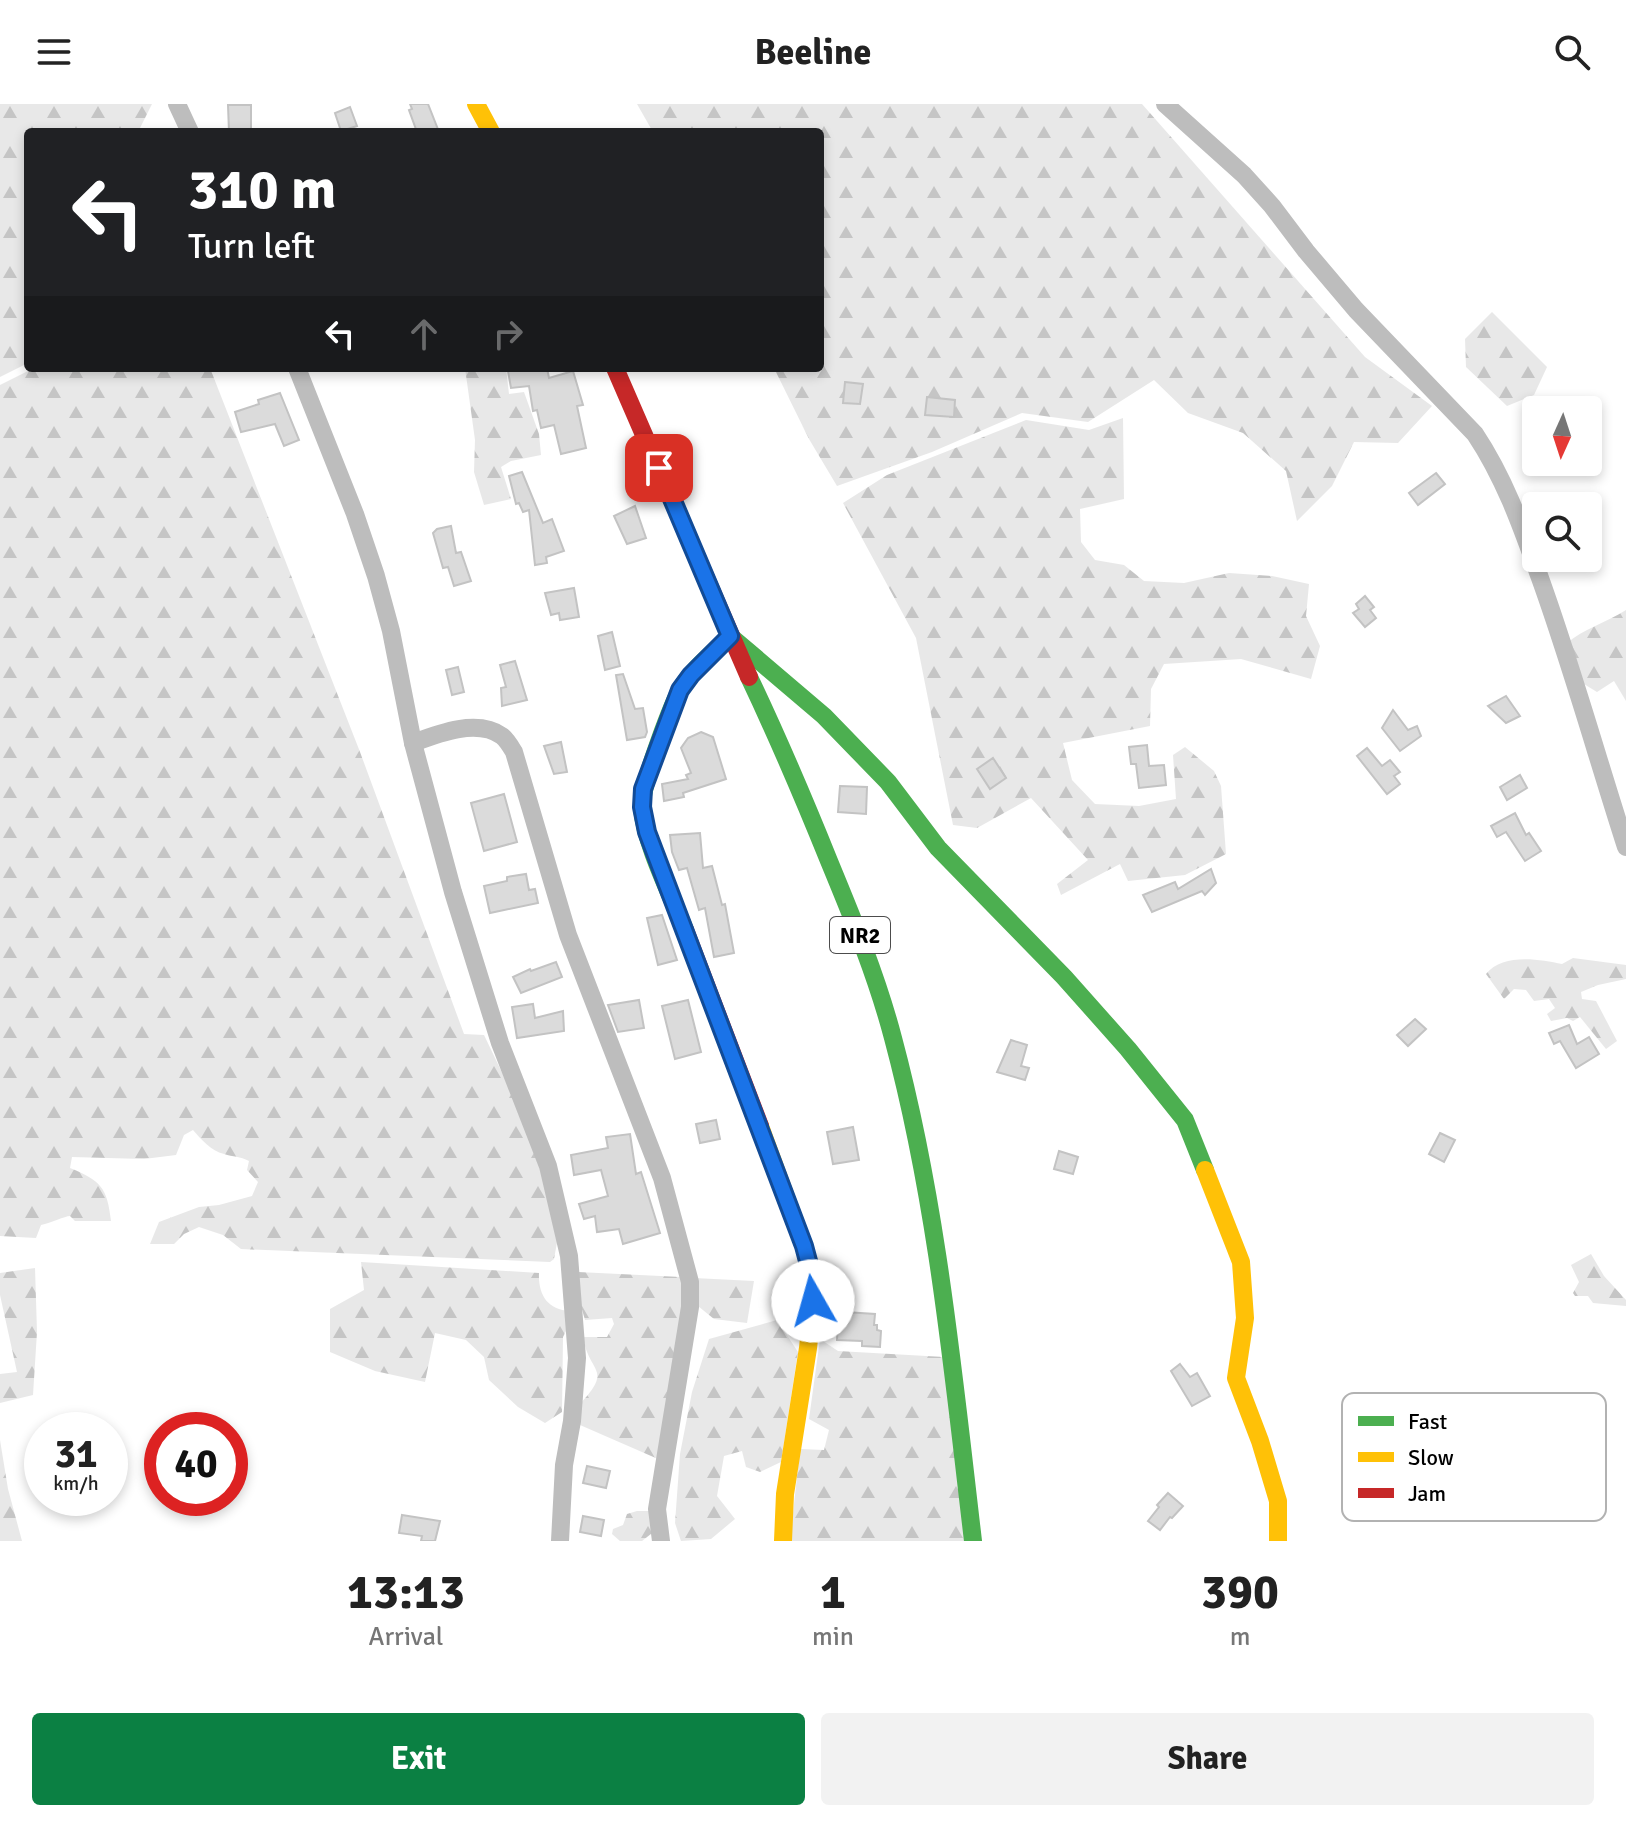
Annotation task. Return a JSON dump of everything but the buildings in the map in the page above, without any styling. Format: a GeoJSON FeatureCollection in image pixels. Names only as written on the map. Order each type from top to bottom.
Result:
{"type":"FeatureCollection","features":[{"type":"Feature","properties":{"kind":"main road"},"geometry":{"type":"LineString","coordinates":[[476,104],[489,128]]}},
{"type":"Feature","properties":{"kind":"main road","name":"NR2"},"geometry":{"type":"LineString","coordinates":[[617,372],[730,636],[783,749],[856,926],[893,1036],[921,1151],[943,1287],[973,1541]]}},
{"type":"Feature","properties":{"kind":"main road"},"geometry":{"type":"LineString","coordinates":[[783,1541],[785,1494],[808,1348],[812,1276],[766,1142],[647,832],[642,807],[643,789],[680,690],[730,636],[824,716],[888,782],[938,848],[1064,977],[1185,1120],[1241,1262],[1245,1318],[1236,1378],[1278,1501],[1278,1541]]}},
{"type":"Feature","properties":{"kind":"street"},"geometry":{"type":"LineString","coordinates":[[177,104],[188,128]]}},
{"type":"Feature","properties":{"kind":"street"},"geometry":{"type":"LineString","coordinates":[[1165,104],[1254,185],[1356,310],[1475,434],[1490,457],[1505,483],[1559,631],[1626,847]]}},
{"type":"Feature","properties":{"kind":"street"},"geometry":{"type":"LineString","coordinates":[[299,372],[376,576],[391,631],[413,743],[453,892],[496,1032],[548,1166],[569,1256],[577,1358],[572,1421],[564,1465],[560,1541]]}},
{"type":"Feature","properties":{"kind":"street"},"geometry":{"type":"LineString","coordinates":[[413,743],[441,733],[477,728],[503,737],[514,752],[568,935],[662,1178],[690,1282],[690,1307],[657,1509],[661,1541]]}},
{"type":"Feature","properties":{"kind":"green space"},"geometry":{"type":"Polygon","coordinates":[[[0,104],[152,104],[140,128],[24,128],[24,365],[0,377],[0,104]]]}},
{"type":"Feature","properties":{"kind":"green space"},"geometry":{"type":"Polygon","coordinates":[[[637,104],[1142,104],[1365,357],[1432,406],[1398,443],[1354,442],[1332,486],[1297,521],[1286,471],[1243,433],[1188,413],[1154,380],[1088,422],[1022,413],[932,452],[837,486],[809,439],[776,372],[824,372],[824,128],[651,128],[637,104]]]}},
{"type":"Feature","properties":{"kind":"green space"},"geometry":{"type":"Polygon","coordinates":[[[1492,312],[1547,367],[1534,395],[1522,396],[1522,400],[1507,406],[1466,367],[1465,339],[1492,312]]]}},
{"type":"Feature","properties":{"kind":"green space"},"geometry":{"type":"Polygon","coordinates":[[[26,372],[212,372],[360,752],[464,1034],[484,1035],[530,1131],[558,1237],[554,1259],[550,1262],[241,1249],[223,1235],[199,1227],[184,1234],[174,1244],[150,1244],[159,1222],[199,1207],[252,1196],[258,1182],[247,1170],[249,1161],[215,1150],[193,1130],[184,1135],[176,1155],[144,1159],[72,1157],[70,1168],[101,1187],[111,1221],[75,1221],[68,1216],[41,1225],[36,1238],[0,1236],[0,385],[26,372]]]}},
{"type":"Feature","properties":{"kind":"green space"},"geometry":{"type":"Polygon","coordinates":[[[466,372],[506,372],[509,394],[524,392],[539,434],[541,455],[511,461],[501,467],[511,499],[484,505],[474,472],[475,440],[466,372]]]}},
{"type":"Feature","properties":{"kind":"green space"},"geometry":{"type":"Polygon","coordinates":[[[1123,418],[1124,499],[1080,509],[1081,542],[1095,560],[1124,565],[1144,581],[1184,583],[1229,573],[1272,576],[1309,584],[1306,616],[1320,646],[1311,679],[1241,659],[1164,664],[1151,689],[1150,726],[1063,743],[1072,780],[1095,804],[1139,806],[1176,799],[1173,755],[1185,747],[1214,771],[1221,786],[1226,854],[1185,875],[1128,881],[1120,864],[1061,895],[1057,884],[1088,860],[1031,798],[977,828],[953,825],[916,638],[843,503],[887,475],[1026,420],[1089,430],[1123,418]]]}},
{"type":"Feature","properties":{"kind":"green space"},"geometry":{"type":"Polygon","coordinates":[[[1626,610],[1626,701],[1614,681],[1597,692],[1579,681],[1566,644],[1626,610]]]}},
{"type":"Feature","properties":{"kind":"green space"},"geometry":{"type":"Polygon","coordinates":[[[1573,958],[1626,965],[1626,979],[1581,992],[1582,999],[1596,1001],[1617,1041],[1606,1049],[1580,1017],[1573,1021],[1567,1018],[1551,1021],[1547,1014],[1555,1008],[1549,999],[1534,1001],[1526,990],[1514,989],[1504,999],[1486,974],[1493,967],[1511,960],[1532,959],[1562,964],[1573,958]]]}},
{"type":"Feature","properties":{"kind":"green space"},"geometry":{"type":"Polygon","coordinates":[[[1591,1254],[1604,1276],[1626,1300],[1626,1306],[1593,1303],[1588,1296],[1575,1296],[1573,1293],[1579,1282],[1571,1265],[1591,1254]]]}},
{"type":"Feature","properties":{"kind":"green space"},"geometry":{"type":"Polygon","coordinates":[[[361,1262],[539,1273],[540,1288],[546,1300],[555,1308],[570,1311],[571,1321],[563,1337],[562,1412],[545,1423],[518,1407],[489,1380],[484,1357],[466,1340],[435,1333],[425,1382],[375,1371],[330,1352],[330,1309],[364,1290],[361,1262]]]}},
{"type":"Feature","properties":{"kind":"green space"},"geometry":{"type":"Polygon","coordinates":[[[35,1268],[37,1332],[33,1395],[0,1403],[0,1374],[17,1372],[0,1295],[0,1273],[35,1268]]]}},
{"type":"Feature","properties":{"kind":"green space"},"geometry":{"type":"Polygon","coordinates":[[[578,1272],[681,1277],[686,1314],[658,1459],[580,1425],[580,1404],[596,1384],[597,1377],[583,1337],[607,1337],[614,1324],[612,1318],[585,1320],[579,1299],[578,1272]]]}},
{"type":"Feature","properties":{"kind":"green space"},"geometry":{"type":"Polygon","coordinates":[[[694,1278],[754,1281],[747,1323],[714,1319],[693,1302],[694,1278]]]}},
{"type":"Feature","properties":{"kind":"green space"},"geometry":{"type":"Polygon","coordinates":[[[777,1320],[798,1352],[781,1462],[760,1472],[746,1467],[742,1451],[724,1456],[717,1496],[735,1519],[711,1539],[681,1541],[675,1523],[680,1454],[692,1392],[709,1339],[777,1320]]]}},
{"type":"Feature","properties":{"kind":"green space"},"geometry":{"type":"Polygon","coordinates":[[[820,1339],[838,1351],[944,1357],[968,1541],[790,1541],[800,1449],[824,1450],[829,1430],[809,1419],[820,1339]]]}},
{"type":"Feature","properties":{"kind":"green space"},"geometry":{"type":"Polygon","coordinates":[[[0,1440],[8,1489],[22,1541],[0,1541],[0,1440]]]}},
{"type":"Feature","properties":{"kind":"green space"},"geometry":{"type":"Polygon","coordinates":[[[653,1511],[656,1530],[642,1541],[620,1541],[612,1534],[613,1529],[623,1525],[627,1514],[653,1511]]]}},
{"type":"Feature","properties":{"kind":"traffic: fast"},"geometry":{"type":"LineString","coordinates":[[685,930],[648,837],[643,798],[656,749],[680,690],[696,669],[730,636],[824,716],[888,782],[938,848],[1064,977],[1185,1120],[1205,1170]]}},
{"type":"Feature","properties":{"kind":"traffic: fast"},"geometry":{"type":"LineString","coordinates":[[749,677],[847,905],[893,1038],[932,1225],[973,1541]]}},
{"type":"Feature","properties":{"kind":"traffic: slow"},"geometry":{"type":"LineString","coordinates":[[476,104],[489,128]]}},
{"type":"Feature","properties":{"kind":"traffic: slow"},"geometry":{"type":"LineString","coordinates":[[760,1126],[812,1276],[808,1348],[785,1494],[783,1541]]}},
{"type":"Feature","properties":{"kind":"traffic: slow"},"geometry":{"type":"LineString","coordinates":[[1205,1170],[1241,1262],[1245,1318],[1236,1378],[1278,1501],[1278,1541]]}},
{"type":"Feature","properties":{"kind":"traffic: jam"},"geometry":{"type":"LineString","coordinates":[[617,372],[749,677]]}},
{"type":"Feature","properties":{"kind":"traffic: jam"},"geometry":{"type":"LineString","coordinates":[[685,930],[760,1126]]}},
{"type":"Feature","properties":{"kind":"route"},"geometry":{"type":"LineString","coordinates":[[659,468],[730,636],[680,690],[643,789],[642,807],[647,832],[804,1246],[812,1276],[813,1301]]}}]}
